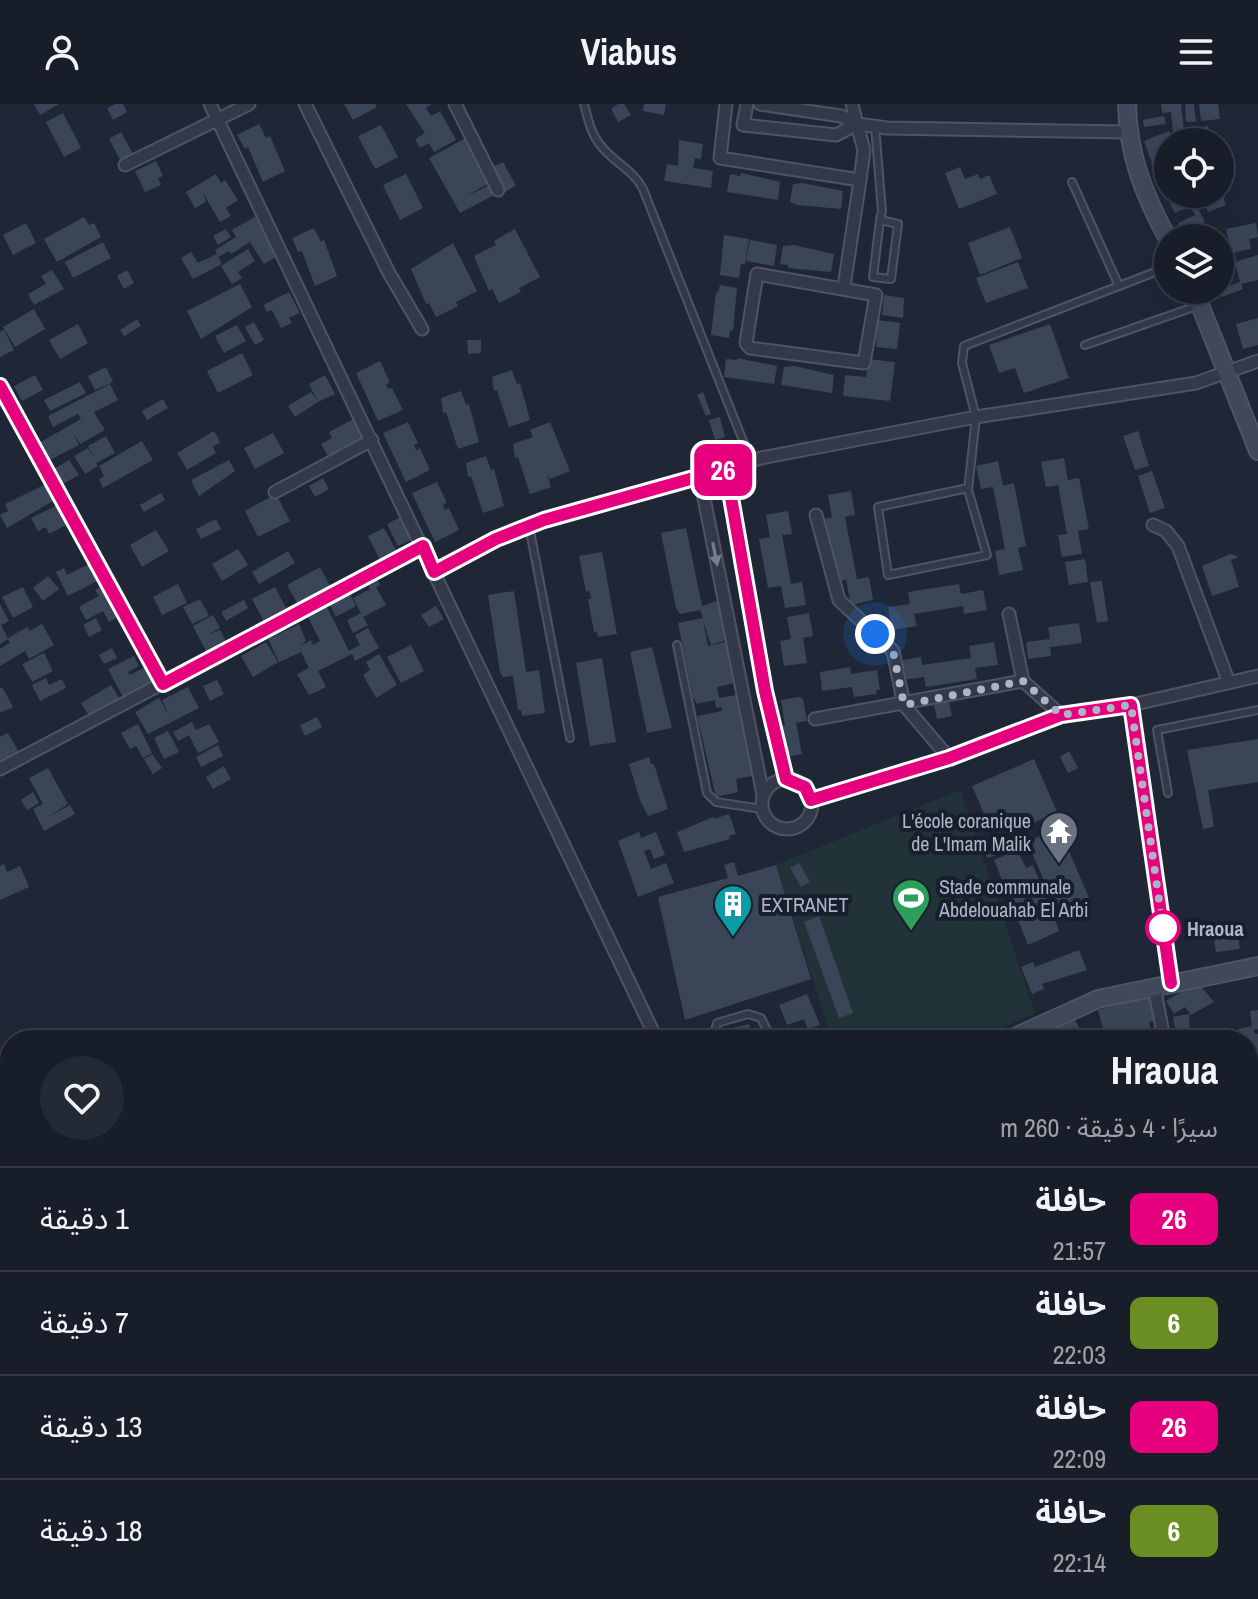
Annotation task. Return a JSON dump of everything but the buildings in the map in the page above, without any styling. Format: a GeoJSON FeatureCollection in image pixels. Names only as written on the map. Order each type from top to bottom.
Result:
{"type":"FeatureCollection","features":[{"type":"Feature","properties":{"kind":"street"},"geometry":{"type":"LineString","coordinates":[[210,104],[652,1030]]}},
{"type":"Feature","properties":{"kind":"street"},"geometry":{"type":"LineString","coordinates":[[125,165],[249,104]]}},
{"type":"Feature","properties":{"kind":"street"},"geometry":{"type":"LineString","coordinates":[[305,104],[389,273],[422,329]]}},
{"type":"Feature","properties":{"kind":"street"},"geometry":{"type":"LineString","coordinates":[[455,104],[498,190]]}},
{"type":"Feature","properties":{"kind":"street"},"geometry":{"type":"LineString","coordinates":[[726,104],[720,158],[860,180]]}},
{"type":"Feature","properties":{"kind":"street"},"geometry":{"type":"LineString","coordinates":[[747,104],[743,125],[836,135],[857,124]]}},
{"type":"Feature","properties":{"kind":"street"},"geometry":{"type":"LineString","coordinates":[[760,104],[841,116],[857,124],[875,126],[1128,132]]}},
{"type":"Feature","properties":{"kind":"street"},"geometry":{"type":"LineString","coordinates":[[844,287],[864,150],[852,104]]}},
{"type":"Feature","properties":{"kind":"street"},"geometry":{"type":"LineString","coordinates":[[1127,104],[1133,161],[1142,188],[1160,224]]}},
{"type":"Feature","properties":{"kind":"street"},"geometry":{"type":"LineString","coordinates":[[757,274],[844,287],[874,294],[876,298],[862,364],[750,348],[747,345],[757,274]]}},
{"type":"Feature","properties":{"kind":"street"},"geometry":{"type":"LineString","coordinates":[[1200,304],[1258,451]]}},
{"type":"Feature","properties":{"kind":"street"},"geometry":{"type":"LineString","coordinates":[[434,572],[496,539],[529,526],[751,461],[976,417],[1196,383],[1258,361]]}},
{"type":"Feature","properties":{"kind":"street"},"geometry":{"type":"LineString","coordinates":[[0,386],[163,684]]}},
{"type":"Feature","properties":{"kind":"street"},"geometry":{"type":"LineString","coordinates":[[275,492],[372,440]]}},
{"type":"Feature","properties":{"kind":"street"},"geometry":{"type":"LineString","coordinates":[[726,469],[765,691],[786,779]]}},
{"type":"Feature","properties":{"kind":"street"},"geometry":{"type":"LineString","coordinates":[[700,478],[763,795],[762,809],[774,826],[788,829],[806,820],[811,800],[805,787],[786,779],[772,784],[763,795]]}},
{"type":"Feature","properties":{"kind":"street"},"geometry":{"type":"LineString","coordinates":[[816,515],[839,600],[893,651],[904,705],[949,758]]}},
{"type":"Feature","properties":{"kind":"street"},"geometry":{"type":"LineString","coordinates":[[1153,525],[1166,531],[1178,546],[1229,683]]}},
{"type":"Feature","properties":{"kind":"street"},"geometry":{"type":"LineString","coordinates":[[0,769],[423,546]]}},
{"type":"Feature","properties":{"kind":"street"},"geometry":{"type":"LineString","coordinates":[[1009,614],[1023,681],[1061,715]]}},
{"type":"Feature","properties":{"kind":"street"},"geometry":{"type":"LineString","coordinates":[[811,800],[949,758],[1061,715],[1131,705],[1258,676]]}},
{"type":"Feature","properties":{"kind":"street"},"geometry":{"type":"LineString","coordinates":[[815,719],[1023,681]]}},
{"type":"Feature","properties":{"kind":"street"},"geometry":{"type":"LineString","coordinates":[[1131,705],[1163,985],[1163,1030]]}},
{"type":"Feature","properties":{"kind":"street"},"geometry":{"type":"LineString","coordinates":[[1030,1030],[1098,999],[1258,966]]}},
{"type":"Feature","properties":{"kind":"lane"},"geometry":{"type":"LineString","coordinates":[[584,104],[590,128],[600,145],[635,175],[643,189],[751,461]]}},
{"type":"Feature","properties":{"kind":"lane"},"geometry":{"type":"LineString","coordinates":[[875,126],[880,220],[873,277],[891,279],[898,224],[880,220]]}},
{"type":"Feature","properties":{"kind":"lane"},"geometry":{"type":"LineString","coordinates":[[1072,182],[1119,286]]}},
{"type":"Feature","properties":{"kind":"lane"},"geometry":{"type":"LineString","coordinates":[[968,488],[878,507],[888,575],[987,555],[968,490],[976,417],[961,357],[964,346],[1154,272]]}},
{"type":"Feature","properties":{"kind":"lane"},"geometry":{"type":"LineString","coordinates":[[1085,345],[1181,304]]}},
{"type":"Feature","properties":{"kind":"lane"},"geometry":{"type":"LineString","coordinates":[[529,526],[570,738]]}},
{"type":"Feature","properties":{"kind":"lane"},"geometry":{"type":"LineString","coordinates":[[677,645],[707,793],[716,802],[762,809]]}},
{"type":"Feature","properties":{"kind":"lane"},"geometry":{"type":"LineString","coordinates":[[1168,793],[1157,730],[1258,710]]}},
{"type":"Feature","properties":{"kind":"lane"},"geometry":{"type":"LineString","coordinates":[[715,1030],[717,1023],[748,1014],[761,1018],[767,1030]]}},
{"type":"Feature","properties":{"kind":"shaded area","name":"Stade communale Abdelouahab El Arbi"},"geometry":{"type":"Polygon","coordinates":[[[960,790],[1035,1013],[998,1030],[829,1030],[776,865],[960,790]]]}},
{"type":"Feature","properties":{"kind":"bus line","name":"26"},"geometry":{"type":"LineString","coordinates":[[0,386],[163,684],[423,546],[434,572],[496,539],[544,520],[726,469],[765,691],[786,779],[805,787],[811,800],[949,758],[1061,715],[1131,705],[1171,983]]}},
{"type":"Feature","properties":{"kind":"place","name":"L'école coranique de L'Imam Malik"},"geometry":{"type":"Point","coordinates":[1059,865]}},
{"type":"Feature","properties":{"kind":"place","name":"Hraoua"},"geometry":{"type":"Point","coordinates":[1163,928]}},
{"type":"Feature","properties":{"kind":"place","name":"Stade communale Abdelouahab El Arbi"},"geometry":{"type":"Point","coordinates":[911,932]}},
{"type":"Feature","properties":{"kind":"place","name":"EXTRANET"},"geometry":{"type":"Point","coordinates":[733,938]}},
{"type":"Feature","properties":{"kind":"route"},"geometry":{"type":"LineString","coordinates":[[875,634],[893,651],[904,705],[1023,681],[1061,715],[1131,705],[1163,928]]}}]}
